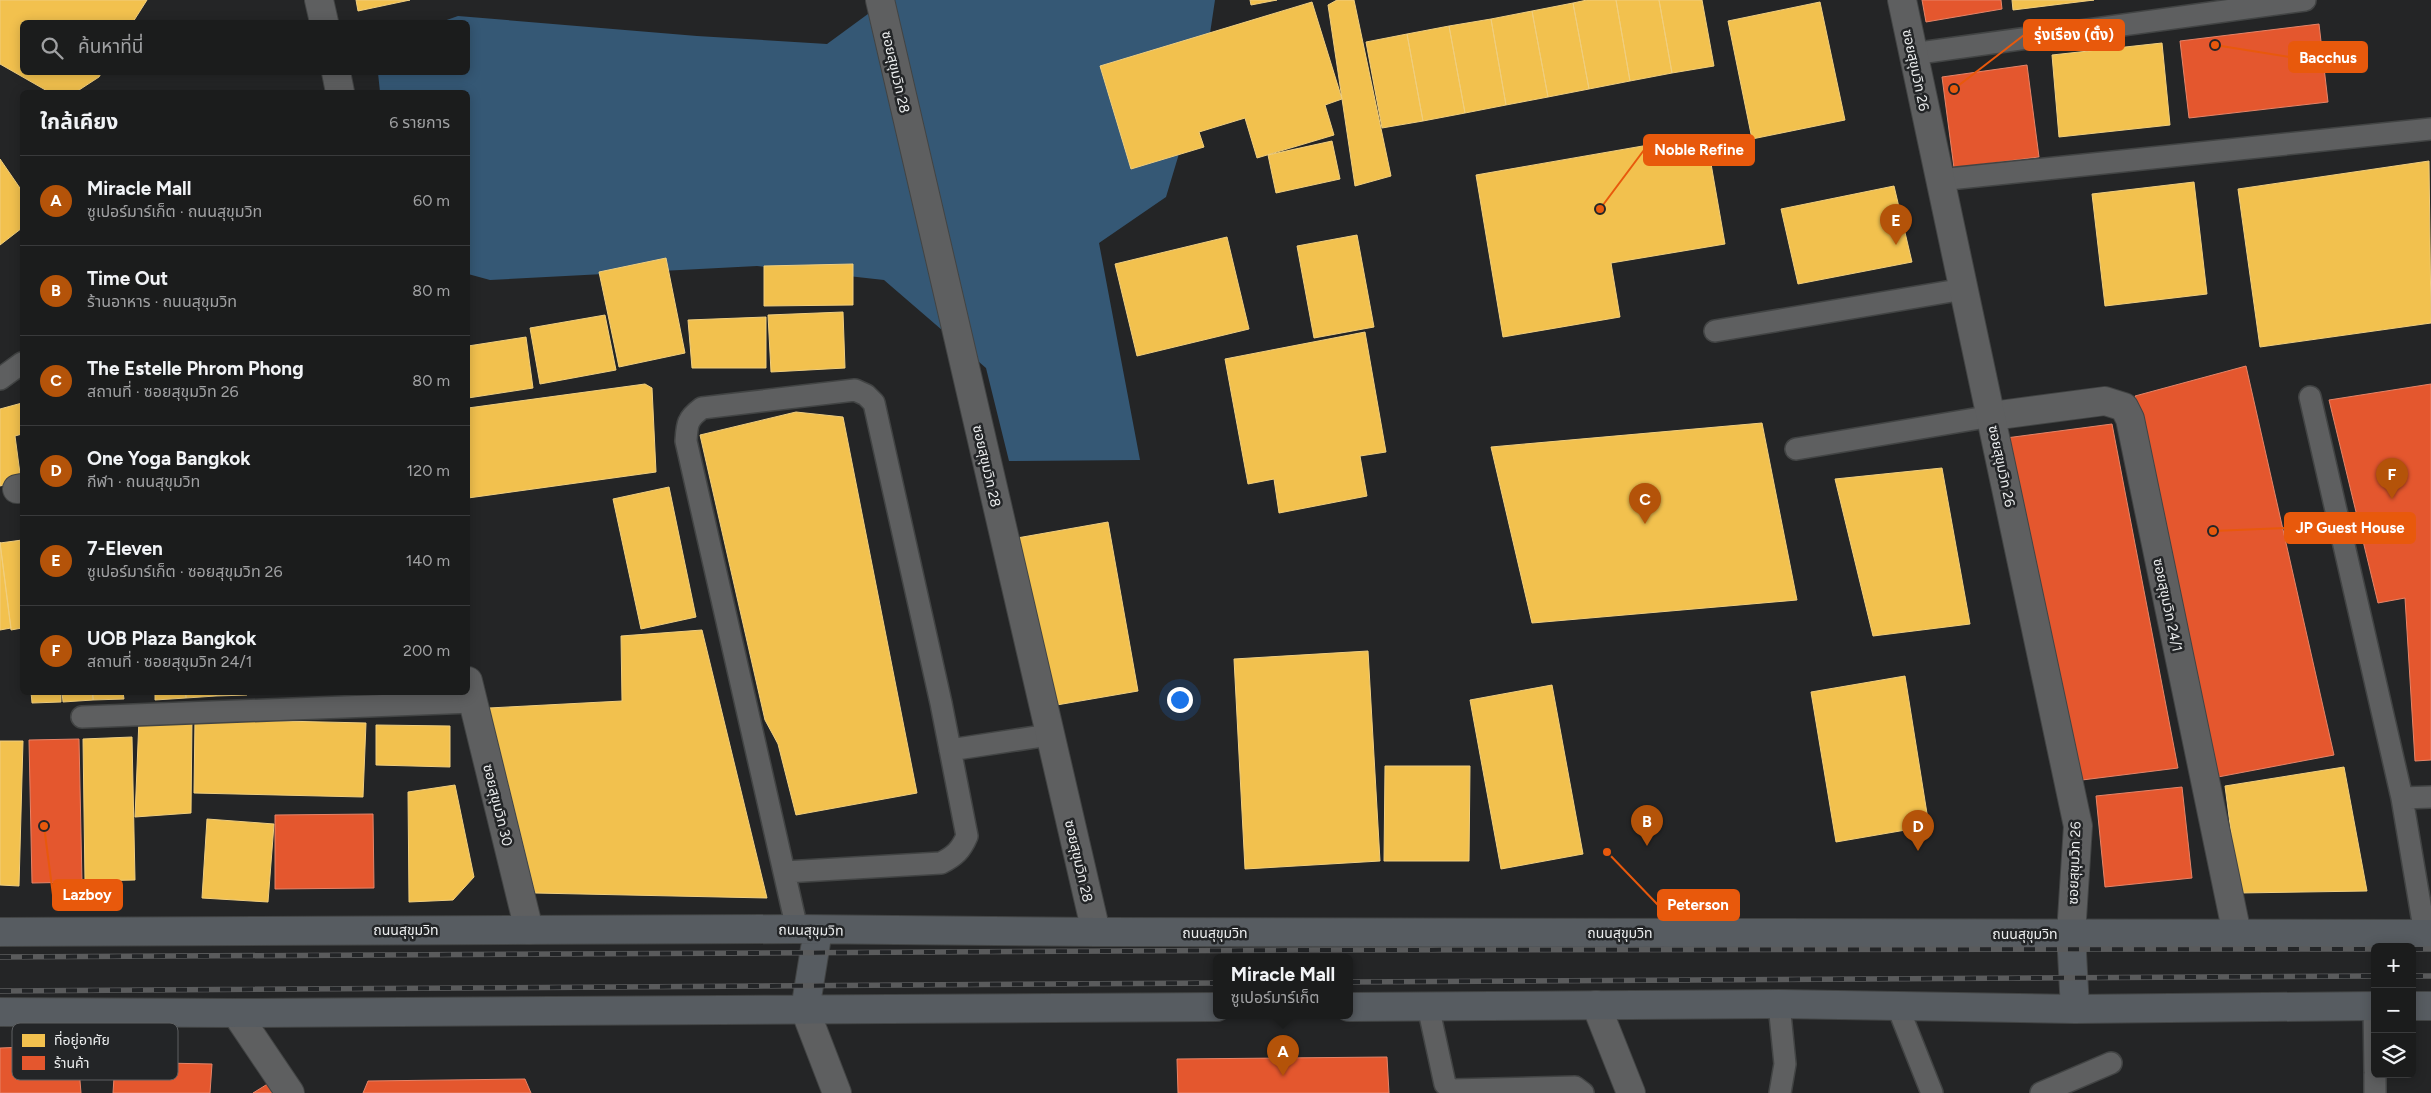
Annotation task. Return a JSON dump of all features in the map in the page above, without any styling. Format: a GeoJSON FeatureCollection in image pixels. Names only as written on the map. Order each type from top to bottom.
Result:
{"type":"FeatureCollection","features":[{"type":"Feature","properties":{"kind":"main road","name":"ถนนสุขุมวิท"},"geometry":{"type":"LineString","coordinates":[[0,932],[808,929],[1096,932],[2428,934]]}},
{"type":"Feature","properties":{"kind":"main road"},"geometry":{"type":"LineString","coordinates":[[804,1010],[808,929]]}},
{"type":"Feature","properties":{"kind":"main road"},"geometry":{"type":"LineString","coordinates":[[2071,934],[2075,1008]]}},
{"type":"Feature","properties":{"kind":"main road"},"geometry":{"type":"LineString","coordinates":[[1353,1007],[1778,1004],[2075,1008],[2371,1006]]}},
{"type":"Feature","properties":{"kind":"main road"},"geometry":{"type":"LineString","coordinates":[[2416,1006],[2431,1006]]}},
{"type":"Feature","properties":{"kind":"main road"},"geometry":{"type":"LineString","coordinates":[[0,1012],[236,1013],[1213,1007]]}},
{"type":"Feature","properties":{"kind":"street"},"geometry":{"type":"LineString","coordinates":[[319,0],[324,20]]}},
{"type":"Feature","properties":{"kind":"street","name":"ซอยสุขุมวิท 28"},"geometry":{"type":"LineString","coordinates":[[880,0],[1048,735],[1096,932]]}},
{"type":"Feature","properties":{"kind":"street","name":"ซอยสุขุมวิท 26"},"geometry":{"type":"LineString","coordinates":[[1902,0],[2078,826],[2071,934]]}},
{"type":"Feature","properties":{"kind":"street"},"geometry":{"type":"LineString","coordinates":[[337,75],[340,90]]}},
{"type":"Feature","properties":{"kind":"street","name":"ซอยสุขุมวิท 24/1"},"geometry":{"type":"LineString","coordinates":[[1992,416],[2104,401],[2124,407],[2130,419],[2237,934]]}},
{"type":"Feature","properties":{"kind":"street","name":"ซอยสุขุมวิท 30"},"geometry":{"type":"LineString","coordinates":[[470,691],[529,930]]}},
{"type":"Feature","properties":{"kind":"street"},"geometry":{"type":"LineString","coordinates":[[1596,1005],[1631,1093]]}},
{"type":"Feature","properties":{"kind":"street"},"geometry":{"type":"LineString","coordinates":[[804,1010],[837,1093]]}},
{"type":"Feature","properties":{"kind":"street"},"geometry":{"type":"LineString","coordinates":[[236,1013],[290,1093]]}},
{"type":"Feature","properties":{"kind":"lane"},"geometry":{"type":"LineString","coordinates":[[1912,54],[2305,0]]}},
{"type":"Feature","properties":{"kind":"lane"},"geometry":{"type":"LineString","coordinates":[[1939,180],[2431,129]]}},
{"type":"Feature","properties":{"kind":"lane"},"geometry":{"type":"LineString","coordinates":[[1715,331],[1964,288]]}},
{"type":"Feature","properties":{"kind":"lane"},"geometry":{"type":"LineString","coordinates":[[0,379],[20,364]]}},
{"type":"Feature","properties":{"kind":"lane"},"geometry":{"type":"LineString","coordinates":[[785,872],[941,863],[953,857],[962,848],[967,836],[940,703],[874,403],[866,395],[855,390],[702,408],[690,416],[686,442],[785,872],[808,929]]}},
{"type":"Feature","properties":{"kind":"lane"},"geometry":{"type":"LineString","coordinates":[[2310,397],[2402,798],[2428,934]]}},
{"type":"Feature","properties":{"kind":"lane"},"geometry":{"type":"LineString","coordinates":[[1796,449],[1992,416]]}},
{"type":"Feature","properties":{"kind":"lane"},"geometry":{"type":"LineString","coordinates":[[82,717],[410,695]]}},
{"type":"Feature","properties":{"kind":"lane"},"geometry":{"type":"LineString","coordinates":[[950,750],[1048,735]]}},
{"type":"Feature","properties":{"kind":"lane"},"geometry":{"type":"LineString","coordinates":[[2402,798],[2431,797]]}},
{"type":"Feature","properties":{"kind":"lane"},"geometry":{"type":"LineString","coordinates":[[1778,1004],[1785,1064],[1780,1093]]}},
{"type":"Feature","properties":{"kind":"lane"},"geometry":{"type":"LineString","coordinates":[[1897,1005],[1932,1093]]}},
{"type":"Feature","properties":{"kind":"lane"},"geometry":{"type":"LineString","coordinates":[[1428,1006],[1445,1084],[1451,1090],[1574,1087],[1583,1093]]}},
{"type":"Feature","properties":{"kind":"lane"},"geometry":{"type":"LineString","coordinates":[[2041,1093],[2110,1063]]}},
{"type":"Feature","properties":{"kind":"lane"},"geometry":{"type":"LineString","coordinates":[[2375,1078],[2375,1093]]}},
{"type":"Feature","properties":{"kind":"shaded area"},"geometry":{"type":"Polygon","coordinates":[[[887,0],[1215,0],[1205,67],[1166,197],[1099,243],[1140,460],[1009,461],[986,368],[884,280],[757,266],[490,280],[470,275],[470,90],[380,90],[378,75],[470,75],[470,20],[447,20],[458,16],[697,36],[827,44],[887,0]]]}},
{"type":"Feature","properties":{"kind":"building: ที่อยู่อาศัย"},"geometry":{"type":"Polygon","coordinates":[[[0,0],[147,0],[134,20],[20,20],[20,75],[100,75],[79,90],[46,90],[0,64],[0,0]]]}},
{"type":"Feature","properties":{"kind":"building: ที่อยู่อาศัย"},"geometry":{"type":"Polygon","coordinates":[[[356,0],[410,0],[358,11],[356,0]]]}},
{"type":"Feature","properties":{"kind":"building: ที่อยู่อาศัย"},"geometry":{"type":"Polygon","coordinates":[[[1250,0],[1277,0],[1251,5],[1250,0]]]}},
{"type":"Feature","properties":{"kind":"building: ที่อยู่อาศัย"},"geometry":{"type":"Polygon","coordinates":[[[1337,0],[1354,0],[1391,176],[1355,186],[1328,5],[1337,0]]]}},
{"type":"Feature","properties":{"kind":"building: ที่อยู่อาศัย"},"geometry":{"type":"Polygon","coordinates":[[[1587,0],[1616,0],[1630,81],[1589,89],[1573,3],[1587,0]]]}},
{"type":"Feature","properties":{"kind":"building: ที่อยู่อาศัย"},"geometry":{"type":"Polygon","coordinates":[[[1616,0],[1659,0],[1672,73],[1630,81],[1616,0]]]}},
{"type":"Feature","properties":{"kind":"building: ที่อยู่อาศัย"},"geometry":{"type":"Polygon","coordinates":[[[1659,0],[1702,0],[1714,66],[1672,73],[1659,0]]]}},
{"type":"Feature","properties":{"kind":"building: ที่อยู่อาศัย"},"geometry":{"type":"Polygon","coordinates":[[[2012,0],[2094,0],[2013,10],[2012,0]]]}},
{"type":"Feature","properties":{"kind":"building: ที่อยู่อาศัย"},"geometry":{"type":"Polygon","coordinates":[[[1312,2],[1342,99],[1325,105],[1334,135],[1257,158],[1245,118],[1199,132],[1204,147],[1131,169],[1100,66],[1312,2]]]}},
{"type":"Feature","properties":{"kind":"building: ที่อยู่อาศัย"},"geometry":{"type":"Polygon","coordinates":[[[1820,2],[1845,120],[1752,139],[1728,21],[1820,2]]]}},
{"type":"Feature","properties":{"kind":"building: ที่อยู่อาศัย"},"geometry":{"type":"Polygon","coordinates":[[[1573,3],[1589,89],[1548,97],[1532,11],[1573,3]]]}},
{"type":"Feature","properties":{"kind":"building: ที่อยู่อาศัย"},"geometry":{"type":"Polygon","coordinates":[[[1532,11],[1548,97],[1506,105],[1491,19],[1532,11]]]}},
{"type":"Feature","properties":{"kind":"building: ที่อยู่อาศัย"},"geometry":{"type":"Polygon","coordinates":[[[1491,19],[1506,105],[1465,113],[1449,26],[1491,19]]]}},
{"type":"Feature","properties":{"kind":"building: ที่อยู่อาศัย"},"geometry":{"type":"Polygon","coordinates":[[[1449,26],[1465,113],[1423,121],[1407,34],[1449,26]]]}},
{"type":"Feature","properties":{"kind":"building: ที่อยู่อาศัย"},"geometry":{"type":"Polygon","coordinates":[[[1407,34],[1423,121],[1382,128],[1366,42],[1407,34]]]}},
{"type":"Feature","properties":{"kind":"building: ที่อยู่อาศัย"},"geometry":{"type":"Polygon","coordinates":[[[2162,43],[2170,125],[2059,137],[2052,55],[2162,43]]]}},
{"type":"Feature","properties":{"kind":"building: ที่อยู่อาศัย"},"geometry":{"type":"Polygon","coordinates":[[[1706,135],[1725,244],[1611,263],[1620,317],[1503,337],[1476,175],[1706,135]]]}},
{"type":"Feature","properties":{"kind":"building: ที่อยู่อาศัย"},"geometry":{"type":"Polygon","coordinates":[[[1332,141],[1340,179],[1276,193],[1268,155],[1332,141]]]}},
{"type":"Feature","properties":{"kind":"building: ที่อยู่อาศัย"},"geometry":{"type":"Polygon","coordinates":[[[0,159],[20,188],[20,230],[0,245],[0,159]]]}},
{"type":"Feature","properties":{"kind":"building: ที่อยู่อาศัย"},"geometry":{"type":"Polygon","coordinates":[[[2429,161],[2431,323],[2260,347],[2238,189],[2429,161]]]}},
{"type":"Feature","properties":{"kind":"building: ที่อยู่อาศัย"},"geometry":{"type":"Polygon","coordinates":[[[2194,182],[2207,294],[2105,306],[2092,194],[2194,182]]]}},
{"type":"Feature","properties":{"kind":"building: ที่อยู่อาศัย"},"geometry":{"type":"Polygon","coordinates":[[[1894,186],[1912,262],[1798,284],[1781,209],[1894,186]]]}},
{"type":"Feature","properties":{"kind":"building: ที่อยู่อาศัย"},"geometry":{"type":"Polygon","coordinates":[[[1357,235],[1374,327],[1314,338],[1297,246],[1357,235]]]}},
{"type":"Feature","properties":{"kind":"building: ที่อยู่อาศัย"},"geometry":{"type":"Polygon","coordinates":[[[1227,237],[1249,329],[1137,356],[1115,264],[1227,237]]]}},
{"type":"Feature","properties":{"kind":"building: ที่อยู่อาศัย"},"geometry":{"type":"Polygon","coordinates":[[[666,258],[685,353],[619,367],[599,272],[666,258]]]}},
{"type":"Feature","properties":{"kind":"building: ที่อยู่อาศัย"},"geometry":{"type":"Polygon","coordinates":[[[853,264],[853,305],[764,306],[764,266],[853,264]]]}},
{"type":"Feature","properties":{"kind":"building: ที่อยู่อาศัย"},"geometry":{"type":"Polygon","coordinates":[[[843,312],[845,368],[771,372],[768,315],[843,312]]]}},
{"type":"Feature","properties":{"kind":"building: ที่อยู่อาศัย"},"geometry":{"type":"Polygon","coordinates":[[[605,315],[616,370],[540,384],[530,328],[605,315]]]}},
{"type":"Feature","properties":{"kind":"building: ที่อยู่อาศัย"},"geometry":{"type":"Polygon","coordinates":[[[766,317],[766,368],[692,368],[688,320],[766,317]]]}},
{"type":"Feature","properties":{"kind":"building: ที่อยู่อาศัย"},"geometry":{"type":"Polygon","coordinates":[[[1365,332],[1386,452],[1360,456],[1367,496],[1279,513],[1274,479],[1248,484],[1225,359],[1365,332]]]}},
{"type":"Feature","properties":{"kind":"building: ที่อยู่อาศัย"},"geometry":{"type":"Polygon","coordinates":[[[526,337],[533,388],[470,398],[470,346],[526,337]]]}},
{"type":"Feature","properties":{"kind":"building: ที่อยู่อาศัย"},"geometry":{"type":"Polygon","coordinates":[[[645,384],[652,388],[656,472],[470,498],[470,408],[645,384]]]}},
{"type":"Feature","properties":{"kind":"building: ที่อยู่อาศัย"},"geometry":{"type":"Polygon","coordinates":[[[20,404],[20,435],[15,436],[20,481],[0,486],[0,409],[20,404]]]}},
{"type":"Feature","properties":{"kind":"building: ที่อยู่อาศัย"},"geometry":{"type":"Polygon","coordinates":[[[796,412],[843,417],[917,793],[796,815],[778,744],[765,720],[700,435],[796,412]]]}},
{"type":"Feature","properties":{"kind":"building: ที่อยู่อาศัย"},"geometry":{"type":"Polygon","coordinates":[[[1762,423],[1797,600],[1532,623],[1491,447],[1762,423]]]}},
{"type":"Feature","properties":{"kind":"building: ที่อยู่อาศัย"},"geometry":{"type":"Polygon","coordinates":[[[1942,468],[1970,624],[1873,636],[1835,479],[1942,468]]]}},
{"type":"Feature","properties":{"kind":"building: ที่อยู่อาศัย"},"geometry":{"type":"Polygon","coordinates":[[[669,487],[696,617],[641,629],[613,499],[669,487]]]}},
{"type":"Feature","properties":{"kind":"building: ที่อยู่อาศัย"},"geometry":{"type":"Polygon","coordinates":[[[1108,522],[1138,691],[1045,707],[1017,538],[1108,522]]]}},
{"type":"Feature","properties":{"kind":"building: ที่อยู่อาศัย"},"geometry":{"type":"Polygon","coordinates":[[[20,540],[20,628],[11,630],[0,543],[20,540]]]}},
{"type":"Feature","properties":{"kind":"building: ที่อยู่อาศัย"},"geometry":{"type":"Polygon","coordinates":[[[0,542],[11,628],[0,630],[0,542]]]}},
{"type":"Feature","properties":{"kind":"building: ที่อยู่อาศัย"},"geometry":{"type":"Polygon","coordinates":[[[702,630],[767,898],[535,893],[489,708],[622,701],[621,636],[702,630]]]}},
{"type":"Feature","properties":{"kind":"building: ที่อยู่อาศัย"},"geometry":{"type":"Polygon","coordinates":[[[1368,651],[1380,861],[1245,869],[1234,659],[1368,651]]]}},
{"type":"Feature","properties":{"kind":"building: ที่อยู่อาศัย"},"geometry":{"type":"Polygon","coordinates":[[[1905,676],[1929,826],[1836,842],[1811,692],[1905,676]]]}},
{"type":"Feature","properties":{"kind":"building: ที่อยู่อาศัย"},"geometry":{"type":"Polygon","coordinates":[[[1552,685],[1583,854],[1501,869],[1470,700],[1552,685]]]}},
{"type":"Feature","properties":{"kind":"building: ที่อยู่อาศัย"},"geometry":{"type":"Polygon","coordinates":[[[31,695],[61,695],[61,702],[32,703],[31,695]]]}},
{"type":"Feature","properties":{"kind":"building: ที่อยู่อาศัย"},"geometry":{"type":"Polygon","coordinates":[[[62,695],[92,695],[93,700],[63,702],[62,695]]]}},
{"type":"Feature","properties":{"kind":"building: ที่อยู่อาศัย"},"geometry":{"type":"Polygon","coordinates":[[[93,695],[123,695],[124,699],[93,700],[93,695]]]}},
{"type":"Feature","properties":{"kind":"building: ที่อยู่อาศัย"},"geometry":{"type":"Polygon","coordinates":[[[155,695],[186,695],[186,698],[155,700],[155,695]]]}},
{"type":"Feature","properties":{"kind":"building: ที่อยู่อาศัย"},"geometry":{"type":"Polygon","coordinates":[[[186,695],[216,695],[216,696],[186,698],[186,695]]]}},
{"type":"Feature","properties":{"kind":"building: ที่อยู่อาศัย"},"geometry":{"type":"Polygon","coordinates":[[[346,695],[362,695],[346,698],[346,695]]]}},
{"type":"Feature","properties":{"kind":"building: ที่อยู่อาศัย"},"geometry":{"type":"Polygon","coordinates":[[[192,718],[191,813],[135,817],[139,719],[192,718]]]}},
{"type":"Feature","properties":{"kind":"building: ที่อยู่อาศัย"},"geometry":{"type":"Polygon","coordinates":[[[195,719],[366,723],[363,797],[194,793],[195,719]]]}},
{"type":"Feature","properties":{"kind":"building: ที่อยู่อาศัย"},"geometry":{"type":"Polygon","coordinates":[[[376,725],[450,726],[450,767],[376,765],[376,725]]]}},
{"type":"Feature","properties":{"kind":"building: ที่อยู่อาศัย"},"geometry":{"type":"Polygon","coordinates":[[[132,737],[135,880],[85,881],[83,739],[132,737]]]}},
{"type":"Feature","properties":{"kind":"building: ที่อยู่อาศัย"},"geometry":{"type":"Polygon","coordinates":[[[0,741],[23,741],[19,886],[0,885],[0,741]]]}},
{"type":"Feature","properties":{"kind":"building: ที่อยู่อาศัย"},"geometry":{"type":"Polygon","coordinates":[[[1385,766],[1470,766],[1469,861],[1384,861],[1385,766]]]}},
{"type":"Feature","properties":{"kind":"building: ที่อยู่อาศัย"},"geometry":{"type":"Polygon","coordinates":[[[2344,767],[2367,891],[2239,893],[2225,786],[2344,767]]]}},
{"type":"Feature","properties":{"kind":"building: ที่อยู่อาศัย"},"geometry":{"type":"Polygon","coordinates":[[[455,785],[474,877],[453,900],[409,902],[408,792],[455,785]]]}},
{"type":"Feature","properties":{"kind":"building: ที่อยู่อาศัย"},"geometry":{"type":"Polygon","coordinates":[[[207,819],[274,824],[268,902],[202,898],[207,819]]]}},
{"type":"Feature","properties":{"kind":"building: ร้านค้า"},"geometry":{"type":"Polygon","coordinates":[[[1922,0],[2001,0],[2002,9],[1926,22],[1922,0]]]}},
{"type":"Feature","properties":{"kind":"building: ร้านค้า"},"geometry":{"type":"Polygon","coordinates":[[[2319,24],[2328,102],[2189,118],[2180,41],[2319,24]]]}},
{"type":"Feature","properties":{"kind":"building: ร้านค้า"},"geometry":{"type":"Polygon","coordinates":[[[2027,65],[2039,157],[1954,168],[1942,77],[2027,65]]]}},
{"type":"Feature","properties":{"kind":"building: ร้านค้า"},"geometry":{"type":"Polygon","coordinates":[[[2246,366],[2334,755],[2218,777],[2135,396],[2246,366]]]}},
{"type":"Feature","properties":{"kind":"building: ร้านค้า"},"geometry":{"type":"Polygon","coordinates":[[[2431,384],[2431,760],[2415,761],[2405,598],[2378,603],[2329,400],[2431,384]]]}},
{"type":"Feature","properties":{"kind":"building: ร้านค้า"},"geometry":{"type":"Polygon","coordinates":[[[2112,424],[2178,768],[2082,780],[2006,438],[2112,424]]]}},
{"type":"Feature","properties":{"kind":"building: ร้านค้า"},"geometry":{"type":"Polygon","coordinates":[[[79,739],[82,882],[32,883],[29,740],[79,739]]]}},
{"type":"Feature","properties":{"kind":"building: ร้านค้า"},"geometry":{"type":"Polygon","coordinates":[[[2182,787],[2192,878],[2105,887],[2096,796],[2182,787]]]}},
{"type":"Feature","properties":{"kind":"building: ร้านค้า"},"geometry":{"type":"Polygon","coordinates":[[[373,814],[374,888],[275,889],[275,815],[373,814]]]}},
{"type":"Feature","properties":{"kind":"building: ร้านค้า"},"geometry":{"type":"Polygon","coordinates":[[[0,1048],[12,1048],[12,1080],[80,1080],[81,1093],[0,1093],[0,1048]]]}},
{"type":"Feature","properties":{"kind":"building: ร้านค้า"},"geometry":{"type":"Polygon","coordinates":[[[1387,1057],[1389,1093],[1178,1093],[1177,1059],[1387,1057]]]}},
{"type":"Feature","properties":{"kind":"building: ร้านค้า"},"geometry":{"type":"Polygon","coordinates":[[[178,1063],[212,1064],[210,1093],[113,1093],[114,1080],[178,1080],[178,1063]]]}},
{"type":"Feature","properties":{"kind":"building: ร้านค้า"},"geometry":{"type":"Polygon","coordinates":[[[525,1079],[531,1093],[363,1093],[368,1081],[525,1079]]]}},
{"type":"Feature","properties":{"kind":"building: ร้านค้า"},"geometry":{"type":"Polygon","coordinates":[[[274,1080],[282,1093],[253,1093],[274,1080]]]}},
{"type":"Feature","properties":{"kind":"railway"},"geometry":{"type":"LineString","coordinates":[[0,957],[1303,950],[2371,949]]}},
{"type":"Feature","properties":{"kind":"railway"},"geometry":{"type":"LineString","coordinates":[[2416,949],[2431,949]]}},
{"type":"Feature","properties":{"kind":"railway"},"geometry":{"type":"LineString","coordinates":[[1353,982],[2371,976]]}},
{"type":"Feature","properties":{"kind":"railway"},"geometry":{"type":"LineString","coordinates":[[2416,976],[2431,976]]}},
{"type":"Feature","properties":{"kind":"railway"},"geometry":{"type":"LineString","coordinates":[[0,991],[1213,983]]}},
{"type":"Feature","properties":{"kind":"place","name":"Bacchus"},"geometry":{"type":"Point","coordinates":[2215,45]}},
{"type":"Feature","properties":{"kind":"place","name":"รุ่งเรือง (ตั๋ง)"},"geometry":{"type":"Point","coordinates":[1954,89]}},
{"type":"Feature","properties":{"kind":"place","name":"Noble Refine"},"geometry":{"type":"Point","coordinates":[1600,209]}},
{"type":"Feature","properties":{"kind":"place","name":"7-Eleven"},"geometry":{"type":"Point","coordinates":[1896,245]}},
{"type":"Feature","properties":{"kind":"place","name":"UOB Plaza Bangkok"},"geometry":{"type":"Point","coordinates":[2392,499]}},
{"type":"Feature","properties":{"kind":"place","name":"The Estelle Phrom Phong"},"geometry":{"type":"Point","coordinates":[1645,524]}},
{"type":"Feature","properties":{"kind":"place","name":"JP Guest House"},"geometry":{"type":"Point","coordinates":[2213,531]}},
{"type":"Feature","properties":{"kind":"place","name":"Lazboy"},"geometry":{"type":"Point","coordinates":[44,826]}},
{"type":"Feature","properties":{"kind":"place","name":"Time Out"},"geometry":{"type":"Point","coordinates":[1647,846]}},
{"type":"Feature","properties":{"kind":"place","name":"One Yoga Bangkok"},"geometry":{"type":"Point","coordinates":[1918,851]}},
{"type":"Feature","properties":{"kind":"place","name":"Peterson"},"geometry":{"type":"Point","coordinates":[1607,852]}},
{"type":"Feature","properties":{"kind":"place","name":"Miracle Mall"},"geometry":{"type":"Point","coordinates":[1283,1076]}}]}
